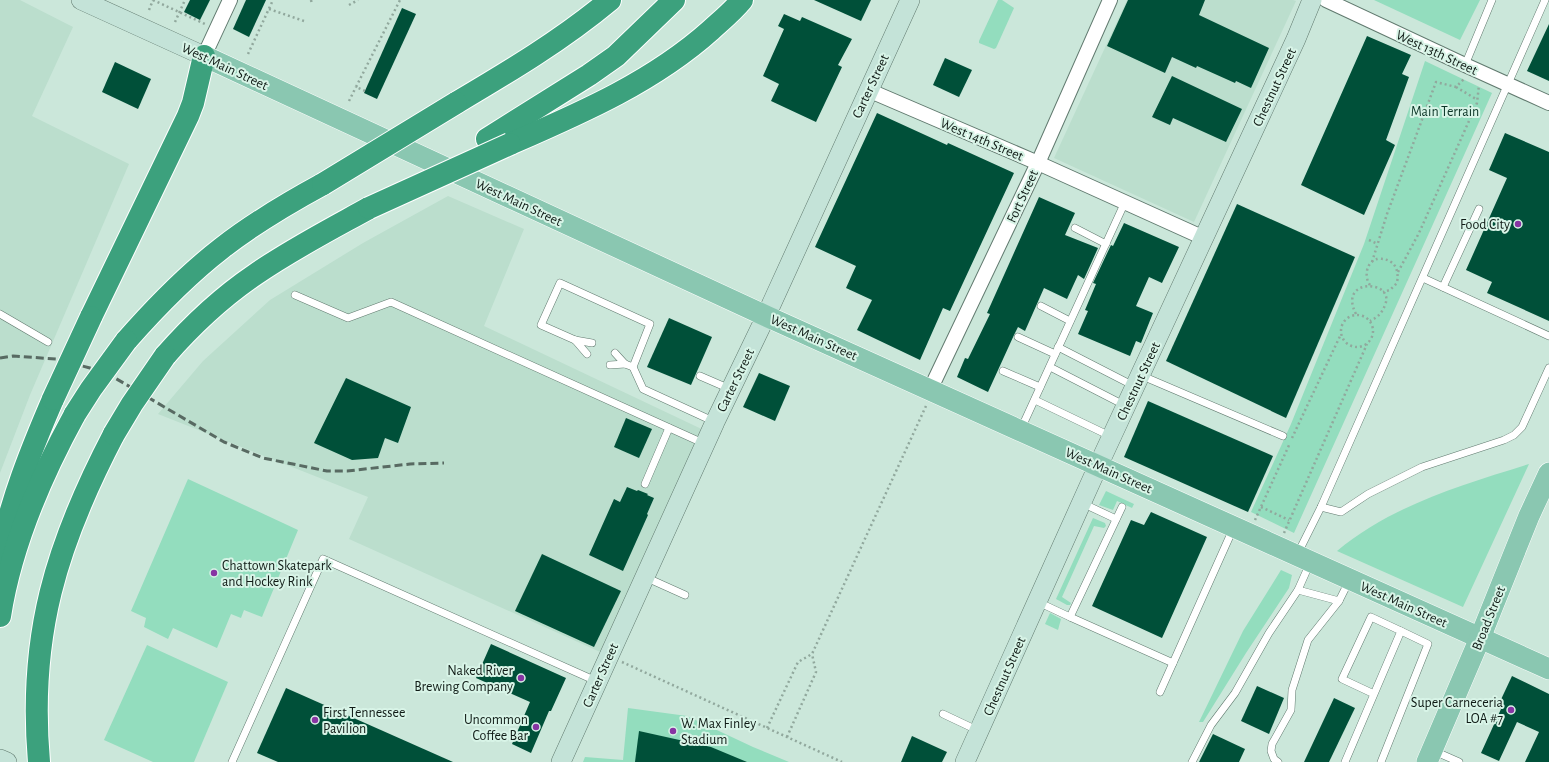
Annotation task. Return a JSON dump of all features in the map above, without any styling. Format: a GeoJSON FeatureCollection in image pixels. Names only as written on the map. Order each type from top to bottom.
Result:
{"type":"FeatureCollection","features":[{"type":"Feature","properties":{"kind":"highway"},"geometry":{"type":"LineString","coordinates":[[0,616],[9,573],[25,522],[52,458],[75,414],[91,389],[126,341],[178,286],[221,249],[268,216],[551,45],[610,0]]}},
{"type":"Feature","properties":{"kind":"highway"},"geometry":{"type":"LineString","coordinates":[[39,762],[37,734],[38,663],[48,598],[61,553],[94,471],[114,434],[132,404],[165,356],[180,338],[206,314],[255,274],[487,139],[589,75],[616,56],[674,0]]}},
{"type":"Feature","properties":{"kind":"highway"},"geometry":{"type":"LineString","coordinates":[[369,208],[556,124],[616,95],[649,76],[694,45],[734,10],[742,0]]}},
{"type":"Feature","properties":{"kind":"highway"},"geometry":{"type":"LineString","coordinates":[[0,554],[18,483],[30,452],[91,317],[188,116],[193,103],[204,56]]}},
{"type":"Feature","properties":{"kind":"main road","name":"West Main Street"},"geometry":{"type":"LineString","coordinates":[[204,56],[766,316],[1549,669]]}},
{"type":"Feature","properties":{"kind":"main road","name":"Broad Street"},"geometry":{"type":"LineString","coordinates":[[1429,756],[1549,473]]}},
{"type":"Feature","properties":{"kind":"street","name":"West Main Street"},"geometry":{"type":"LineString","coordinates":[[81,0],[100,4],[204,56]]}},
{"type":"Feature","properties":{"kind":"street"},"geometry":{"type":"LineString","coordinates":[[204,56],[230,0]]}},
{"type":"Feature","properties":{"kind":"street","name":"Carter Street"},"geometry":{"type":"LineString","coordinates":[[561,762],[730,389],[766,316],[910,0]]}},
{"type":"Feature","properties":{"kind":"street","name":"Fort Street"},"geometry":{"type":"LineString","coordinates":[[931,390],[1038,163],[1110,0]]}},
{"type":"Feature","properties":{"kind":"street","name":"Chestnut Street"},"geometry":{"type":"LineString","coordinates":[[965,762],[1098,466],[1296,39],[1312,0]]}},
{"type":"Feature","properties":{"kind":"street","name":"West 13th Street"},"geometry":{"type":"LineString","coordinates":[[1326,0],[1465,71],[1508,85],[1549,103]]}},
{"type":"Feature","properties":{"kind":"street","name":"West 14th Street"},"geometry":{"type":"LineString","coordinates":[[868,90],[1038,163],[1204,238]]}},
{"type":"Feature","properties":{"kind":"street"},"geometry":{"type":"LineString","coordinates":[[0,759],[7,762]]}},
{"type":"Feature","properties":{"kind":"lane"},"geometry":{"type":"LineString","coordinates":[[1465,71],[1492,0]]}},
{"type":"Feature","properties":{"kind":"lane"},"geometry":{"type":"LineString","coordinates":[[1192,762],[1211,725],[1235,693],[1269,633],[1298,590],[1304,558],[1321,507],[1545,0]]}},
{"type":"Feature","properties":{"kind":"lane"},"geometry":{"type":"LineString","coordinates":[[1021,430],[1125,202]]}},
{"type":"Feature","properties":{"kind":"lane"},"geometry":{"type":"LineString","coordinates":[[1442,287],[1479,210]]}},
{"type":"Feature","properties":{"kind":"lane"},"geometry":{"type":"LineString","coordinates":[[1075,228],[1106,244]]}},
{"type":"Feature","properties":{"kind":"lane"},"geometry":{"type":"LineString","coordinates":[[1423,278],[1549,336]]}},
{"type":"Feature","properties":{"kind":"lane"},"geometry":{"type":"LineString","coordinates":[[592,342],[575,340],[541,325],[560,283],[650,324],[633,367]]}},
{"type":"Feature","properties":{"kind":"lane"},"geometry":{"type":"LineString","coordinates":[[295,295],[348,318],[391,302],[705,444]]}},
{"type":"Feature","properties":{"kind":"lane"},"geometry":{"type":"LineString","coordinates":[[1041,306],[1070,321]]}},
{"type":"Feature","properties":{"kind":"lane"},"geometry":{"type":"LineString","coordinates":[[0,314],[48,342]]}},
{"type":"Feature","properties":{"kind":"lane"},"geometry":{"type":"LineString","coordinates":[[1018,337],[1057,350],[1283,436]]}},
{"type":"Feature","properties":{"kind":"lane"},"geometry":{"type":"LineString","coordinates":[[575,340],[587,354]]}},
{"type":"Feature","properties":{"kind":"lane"},"geometry":{"type":"LineString","coordinates":[[615,353],[625,364]]}},
{"type":"Feature","properties":{"kind":"lane"},"geometry":{"type":"LineString","coordinates":[[610,365],[625,364],[633,367],[643,388],[715,422]]}},
{"type":"Feature","properties":{"kind":"lane"},"geometry":{"type":"LineString","coordinates":[[1050,367],[1126,406]]}},
{"type":"Feature","properties":{"kind":"lane"},"geometry":{"type":"LineString","coordinates":[[1321,507],[1340,512],[1368,494],[1422,467],[1504,440],[1514,435],[1522,427],[1549,368]]}},
{"type":"Feature","properties":{"kind":"lane"},"geometry":{"type":"LineString","coordinates":[[1003,371],[1040,388]]}},
{"type":"Feature","properties":{"kind":"lane"},"geometry":{"type":"LineString","coordinates":[[700,376],[730,389]]}},
{"type":"Feature","properties":{"kind":"lane"},"geometry":{"type":"LineString","coordinates":[[1035,400],[1112,437]]}},
{"type":"Feature","properties":{"kind":"lane"},"geometry":{"type":"LineString","coordinates":[[645,484],[670,428]]}},
{"type":"Feature","properties":{"kind":"lane"},"geometry":{"type":"LineString","coordinates":[[1082,503],[1116,519]]}},
{"type":"Feature","properties":{"kind":"lane"},"geometry":{"type":"LineString","coordinates":[[1070,617],[1122,507]]}},
{"type":"Feature","properties":{"kind":"lane"},"geometry":{"type":"LineString","coordinates":[[1160,692],[1173,663],[1241,530]]}},
{"type":"Feature","properties":{"kind":"lane"},"geometry":{"type":"LineString","coordinates":[[232,762],[323,559],[597,682]]}},
{"type":"Feature","properties":{"kind":"lane"},"geometry":{"type":"LineString","coordinates":[[645,577],[685,595]]}},
{"type":"Feature","properties":{"kind":"lane"},"geometry":{"type":"LineString","coordinates":[[1278,762],[1274,759],[1271,751],[1272,744],[1290,710],[1292,690],[1308,640],[1339,601],[1350,580]]}},
{"type":"Feature","properties":{"kind":"lane"},"geometry":{"type":"LineString","coordinates":[[1298,590],[1339,601]]}},
{"type":"Feature","properties":{"kind":"lane"},"geometry":{"type":"LineString","coordinates":[[1037,602],[1173,663]]}},
{"type":"Feature","properties":{"kind":"lane"},"geometry":{"type":"LineString","coordinates":[[1374,694],[1342,679],[1371,617],[1428,644],[1381,762]]}},
{"type":"Feature","properties":{"kind":"lane"},"geometry":{"type":"LineString","coordinates":[[1345,762],[1401,631]]}},
{"type":"Feature","properties":{"kind":"lane"},"geometry":{"type":"LineString","coordinates":[[943,714],[979,731]]}},
{"type":"Feature","properties":{"kind":"lane"},"geometry":{"type":"LineString","coordinates":[[1429,756],[1459,762]]}},
{"type":"Feature","properties":{"kind":"path"},"geometry":{"type":"LineString","coordinates":[[149,10],[153,0],[216,29]]}},
{"type":"Feature","properties":{"kind":"path"},"geometry":{"type":"LineString","coordinates":[[175,22],[185,0]]}},
{"type":"Feature","properties":{"kind":"path"},"geometry":{"type":"LineString","coordinates":[[248,54],[273,0]]}},
{"type":"Feature","properties":{"kind":"path"},"geometry":{"type":"LineString","coordinates":[[311,0],[312,4]]}},
{"type":"Feature","properties":{"kind":"path"},"geometry":{"type":"LineString","coordinates":[[349,5],[358,0]]}},
{"type":"Feature","properties":{"kind":"path"},"geometry":{"type":"LineString","coordinates":[[349,101],[400,0]]}},
{"type":"Feature","properties":{"kind":"path"},"geometry":{"type":"LineString","coordinates":[[269,9],[304,22]]}},
{"type":"Feature","properties":{"kind":"path"},"geometry":{"type":"LineString","coordinates":[[1456,87],[1465,71]]}},
{"type":"Feature","properties":{"kind":"path"},"geometry":{"type":"LineString","coordinates":[[1370,321],[1378,317],[1387,302],[1386,296],[1381,289],[1371,285],[1367,281],[1366,272],[1372,262],[1436,82],[1456,87],[1476,100]]}},
{"type":"Feature","properties":{"kind":"path"},"geometry":{"type":"LineString","coordinates":[[1398,272],[1425,220],[1477,103],[1476,100],[1479,83]]}},
{"type":"Feature","properties":{"kind":"path"},"geometry":{"type":"LineString","coordinates":[[356,87],[365,91]]}},
{"type":"Feature","properties":{"kind":"path"},"geometry":{"type":"LineString","coordinates":[[1369,240],[1378,244]]}},
{"type":"Feature","properties":{"kind":"path"},"geometry":{"type":"LineString","coordinates":[[1372,262],[1378,258],[1393,262],[1397,267],[1397,283],[1383,292]]}},
{"type":"Feature","properties":{"kind":"path"},"geometry":{"type":"LineString","coordinates":[[1356,314],[1353,308],[1352,300],[1355,292],[1360,288],[1371,285]]}},
{"type":"Feature","properties":{"kind":"path"},"geometry":{"type":"LineString","coordinates":[[1241,530],[1261,507],[1340,334],[1344,321],[1347,317],[1356,314],[1362,315],[1370,321],[1373,331],[1370,340],[1278,546]]}},
{"type":"Feature","properties":{"kind":"path"},"geometry":{"type":"LineString","coordinates":[[1340,334],[1343,340],[1351,346],[1357,347],[1367,344]]}},
{"type":"Feature","properties":{"kind":"path"},"geometry":{"type":"LineString","coordinates":[[768,728],[798,662],[812,654],[931,390]]}},
{"type":"Feature","properties":{"kind":"path"},"geometry":{"type":"LineString","coordinates":[[1261,507],[1290,520]]}},
{"type":"Feature","properties":{"kind":"path"},"geometry":{"type":"LineString","coordinates":[[787,737],[816,672],[812,654]]}},
{"type":"Feature","properties":{"kind":"path"},"geometry":{"type":"LineString","coordinates":[[609,656],[842,762]]}},
{"type":"Feature","properties":{"kind":"shaded area"},"geometry":{"type":"Polygon","coordinates":[[[0,0],[20,0],[73,27],[32,116],[129,164],[30,395],[0,473],[0,0]]]}},
{"type":"Feature","properties":{"kind":"shaded area"},"geometry":{"type":"Polygon","coordinates":[[[1127,0],[1296,1],[1194,222],[1054,158],[1127,0]]]}},
{"type":"Feature","properties":{"kind":"shaded area"},"geometry":{"type":"Polygon","coordinates":[[[448,196],[524,229],[484,326],[710,433],[609,656],[349,539],[368,497],[158,414],[203,361],[270,300],[363,243],[448,196]]]}},
{"type":"Feature","properties":{"kind":"green space"},"geometry":{"type":"Polygon","coordinates":[[[998,0],[1002,0],[1014,8],[996,48],[994,49],[979,43],[979,41],[998,0]]]}},
{"type":"Feature","properties":{"kind":"green space"},"geometry":{"type":"Polygon","coordinates":[[[1374,0],[1480,0],[1460,40],[1374,0]]]}},
{"type":"Feature","properties":{"kind":"green space","name":"Main Terrain"},"geometry":{"type":"Polygon","coordinates":[[[1425,61],[1492,93],[1294,533],[1251,512],[1291,424],[1364,244],[1425,61]]]}},
{"type":"Feature","properties":{"kind":"green space"},"geometry":{"type":"Polygon","coordinates":[[[1529,464],[1463,607],[1337,551],[1358,535],[1381,521],[1428,498],[1529,464]]]}},
{"type":"Feature","properties":{"kind":"green space","name":"Chattown Skatepark and Hockey Rink"},"geometry":{"type":"Polygon","coordinates":[[[188,479],[298,530],[262,617],[244,610],[241,618],[231,614],[217,648],[173,628],[168,639],[144,627],[146,618],[131,611],[188,479]]]}},
{"type":"Feature","properties":{"kind":"green space"},"geometry":{"type":"Polygon","coordinates":[[[1106,491],[1134,504],[1132,508],[1117,501],[1113,510],[1099,505],[1106,491]]]}},
{"type":"Feature","properties":{"kind":"green space"},"geometry":{"type":"Polygon","coordinates":[[[1093,518],[1105,523],[1106,526],[1104,528],[1094,526],[1062,597],[1071,603],[1070,605],[1067,605],[1056,599],[1093,518]]]}},
{"type":"Feature","properties":{"kind":"green space"},"geometry":{"type":"Polygon","coordinates":[[[1281,570],[1292,575],[1289,588],[1203,722],[1199,722],[1243,631],[1281,570]]]}},
{"type":"Feature","properties":{"kind":"green space"},"geometry":{"type":"Polygon","coordinates":[[[1050,613],[1061,619],[1058,630],[1045,624],[1050,613]]]}},
{"type":"Feature","properties":{"kind":"green space"},"geometry":{"type":"Polygon","coordinates":[[[147,645],[228,682],[194,762],[153,762],[104,740],[147,645]]]}},
{"type":"Feature","properties":{"kind":"green space","name":"W. Max Finley Stadium"},"geometry":{"type":"Polygon","coordinates":[[[628,708],[687,716],[789,762],[583,762],[585,757],[623,760],[628,708]]]}},
{"type":"Feature","properties":{"kind":"building"},"geometry":{"type":"Polygon","coordinates":[[[190,0],[210,0],[200,20],[184,12],[190,0]]]}},
{"type":"Feature","properties":{"kind":"building"},"geometry":{"type":"Polygon","coordinates":[[[246,0],[266,0],[249,37],[233,29],[246,0]]]}},
{"type":"Feature","properties":{"kind":"building"},"geometry":{"type":"Polygon","coordinates":[[[814,0],[871,0],[861,21],[814,0]]]}},
{"type":"Feature","properties":{"kind":"building"},"geometry":{"type":"Polygon","coordinates":[[[1128,0],[1205,0],[1199,15],[1269,48],[1251,88],[1236,81],[1235,83],[1197,66],[1196,68],[1172,57],[1165,73],[1107,46],[1128,0]]]}},
{"type":"Feature","properties":{"kind":"building"},"geometry":{"type":"Polygon","coordinates":[[[402,8],[416,14],[377,99],[364,93],[402,8]]]}},
{"type":"Feature","properties":{"kind":"building"},"geometry":{"type":"Polygon","coordinates":[[[784,14],[800,21],[802,17],[852,39],[838,65],[842,67],[816,122],[771,101],[779,84],[763,76],[784,29],[778,26],[784,14]]]}},
{"type":"Feature","properties":{"kind":"building"},"geometry":{"type":"Polygon","coordinates":[[[1549,24],[1549,81],[1527,71],[1549,24]]]}},
{"type":"Feature","properties":{"kind":"building"},"geometry":{"type":"Polygon","coordinates":[[[1367,36],[1411,55],[1402,74],[1409,77],[1386,140],[1395,145],[1364,215],[1301,185],[1367,36]]]}},
{"type":"Feature","properties":{"kind":"building"},"geometry":{"type":"Polygon","coordinates":[[[945,58],[972,70],[959,97],[933,85],[945,58]]]}},
{"type":"Feature","properties":{"kind":"building"},"geometry":{"type":"Polygon","coordinates":[[[115,62],[151,79],[138,109],[102,92],[115,62]]]}},
{"type":"Feature","properties":{"kind":"building"},"geometry":{"type":"Polygon","coordinates":[[[1172,76],[1242,109],[1226,142],[1173,118],[1170,125],[1152,117],[1172,76]]]}},
{"type":"Feature","properties":{"kind":"building"},"geometry":{"type":"Polygon","coordinates":[[[877,113],[947,145],[948,143],[1014,173],[950,311],[943,308],[920,360],[857,330],[872,300],[846,288],[856,266],[815,247],[877,113]]]}},
{"type":"Feature","properties":{"kind":"building","name":"Food City"},"geometry":{"type":"Polygon","coordinates":[[[1505,133],[1549,152],[1549,321],[1487,293],[1492,282],[1466,270],[1507,178],[1489,170],[1505,133]]]}},
{"type":"Feature","properties":{"kind":"building"},"geometry":{"type":"Polygon","coordinates":[[[1039,197],[1075,213],[1065,235],[1098,248],[1084,279],[1078,275],[1067,299],[1044,288],[1025,331],[1018,327],[988,392],[957,377],[965,358],[968,359],[990,314],[987,313],[1039,197]]]}},
{"type":"Feature","properties":{"kind":"building"},"geometry":{"type":"Polygon","coordinates":[[[1237,204],[1355,257],[1286,418],[1166,361],[1237,204]]]}},
{"type":"Feature","properties":{"kind":"building"},"geometry":{"type":"Polygon","coordinates":[[[1124,223],[1179,247],[1162,283],[1149,277],[1136,306],[1153,313],[1141,343],[1136,341],[1130,356],[1078,334],[1088,311],[1085,310],[1096,284],[1093,283],[1111,245],[1113,246],[1124,223]]]}},
{"type":"Feature","properties":{"kind":"building"},"geometry":{"type":"Polygon","coordinates":[[[669,318],[712,337],[691,385],[647,367],[669,318]]]}},
{"type":"Feature","properties":{"kind":"building"},"geometry":{"type":"Polygon","coordinates":[[[759,373],[790,386],[775,421],[743,407],[759,373]]]}},
{"type":"Feature","properties":{"kind":"building"},"geometry":{"type":"Polygon","coordinates":[[[346,378],[411,407],[398,443],[385,438],[378,458],[352,460],[314,443],[346,378]]]}},
{"type":"Feature","properties":{"kind":"building"},"geometry":{"type":"Polygon","coordinates":[[[1148,401],[1273,456],[1248,512],[1124,457],[1148,401]]]}},
{"type":"Feature","properties":{"kind":"building"},"geometry":{"type":"Polygon","coordinates":[[[626,418],[652,429],[639,458],[614,447],[626,418]]]}},
{"type":"Feature","properties":{"kind":"building"},"geometry":{"type":"Polygon","coordinates":[[[627,487],[648,494],[647,495],[654,498],[623,571],[589,555],[614,499],[620,502],[627,487]]]}},
{"type":"Feature","properties":{"kind":"building"},"geometry":{"type":"Polygon","coordinates":[[[1151,512],[1207,537],[1162,638],[1092,606],[1131,520],[1144,525],[1151,512]]]}},
{"type":"Feature","properties":{"kind":"building"},"geometry":{"type":"Polygon","coordinates":[[[542,554],[621,591],[594,647],[515,611],[542,554]]]}},
{"type":"Feature","properties":{"kind":"building","name":"Naked River Brewing Company"},"geometry":{"type":"Polygon","coordinates":[[[491,644],[566,678],[551,711],[549,711],[531,753],[512,744],[530,702],[476,678],[491,644]]]}},
{"type":"Feature","properties":{"kind":"building"},"geometry":{"type":"Polygon","coordinates":[[[1512,676],[1549,694],[1549,762],[1525,762],[1539,732],[1517,722],[1499,761],[1481,753],[1501,709],[1497,708],[1512,676]]]}},
{"type":"Feature","properties":{"kind":"building"},"geometry":{"type":"Polygon","coordinates":[[[1257,686],[1284,698],[1269,734],[1241,721],[1257,686]]]}},
{"type":"Feature","properties":{"kind":"building","name":"First Tennessee Pavilion"},"geometry":{"type":"Polygon","coordinates":[[[286,688],[453,762],[278,762],[257,753],[286,688]]]}},
{"type":"Feature","properties":{"kind":"building"},"geometry":{"type":"Polygon","coordinates":[[[1334,698],[1355,708],[1329,762],[1304,762],[1334,698]]]}},
{"type":"Feature","properties":{"kind":"building"},"geometry":{"type":"Polygon","coordinates":[[[639,731],[711,747],[747,762],[635,762],[639,731]]]}},
{"type":"Feature","properties":{"kind":"building"},"geometry":{"type":"Polygon","coordinates":[[[1213,734],[1245,749],[1239,762],[1199,762],[1213,734]]]}},
{"type":"Feature","properties":{"kind":"building"},"geometry":{"type":"Polygon","coordinates":[[[912,736],[947,752],[942,762],[901,762],[912,736]]]}},
{"type":"Feature","properties":{"kind":"railway"},"geometry":{"type":"LineString","coordinates":[[0,358],[13,356],[56,359],[90,368],[115,378],[224,442],[263,458],[327,471],[347,471],[410,464],[444,463]]}},
{"type":"Feature","properties":{"kind":"place","name":"Food City"},"geometry":{"type":"Point","coordinates":[1518,224]}},
{"type":"Feature","properties":{"kind":"place","name":"Chattown Skatepark and Hockey Rink"},"geometry":{"type":"Point","coordinates":[214,573]}},
{"type":"Feature","properties":{"kind":"place","name":"Naked River Brewing Company"},"geometry":{"type":"Point","coordinates":[521,678]}},
{"type":"Feature","properties":{"kind":"place","name":"Super Carneceria LOA #7"},"geometry":{"type":"Point","coordinates":[1511,710]}},
{"type":"Feature","properties":{"kind":"place","name":"First Tennessee Pavilion"},"geometry":{"type":"Point","coordinates":[315,720]}},
{"type":"Feature","properties":{"kind":"place","name":"Uncommon Coffee Bar"},"geometry":{"type":"Point","coordinates":[536,727]}},
{"type":"Feature","properties":{"kind":"place","name":"W. Max Finley Stadium"},"geometry":{"type":"Point","coordinates":[673,731]}}]}
